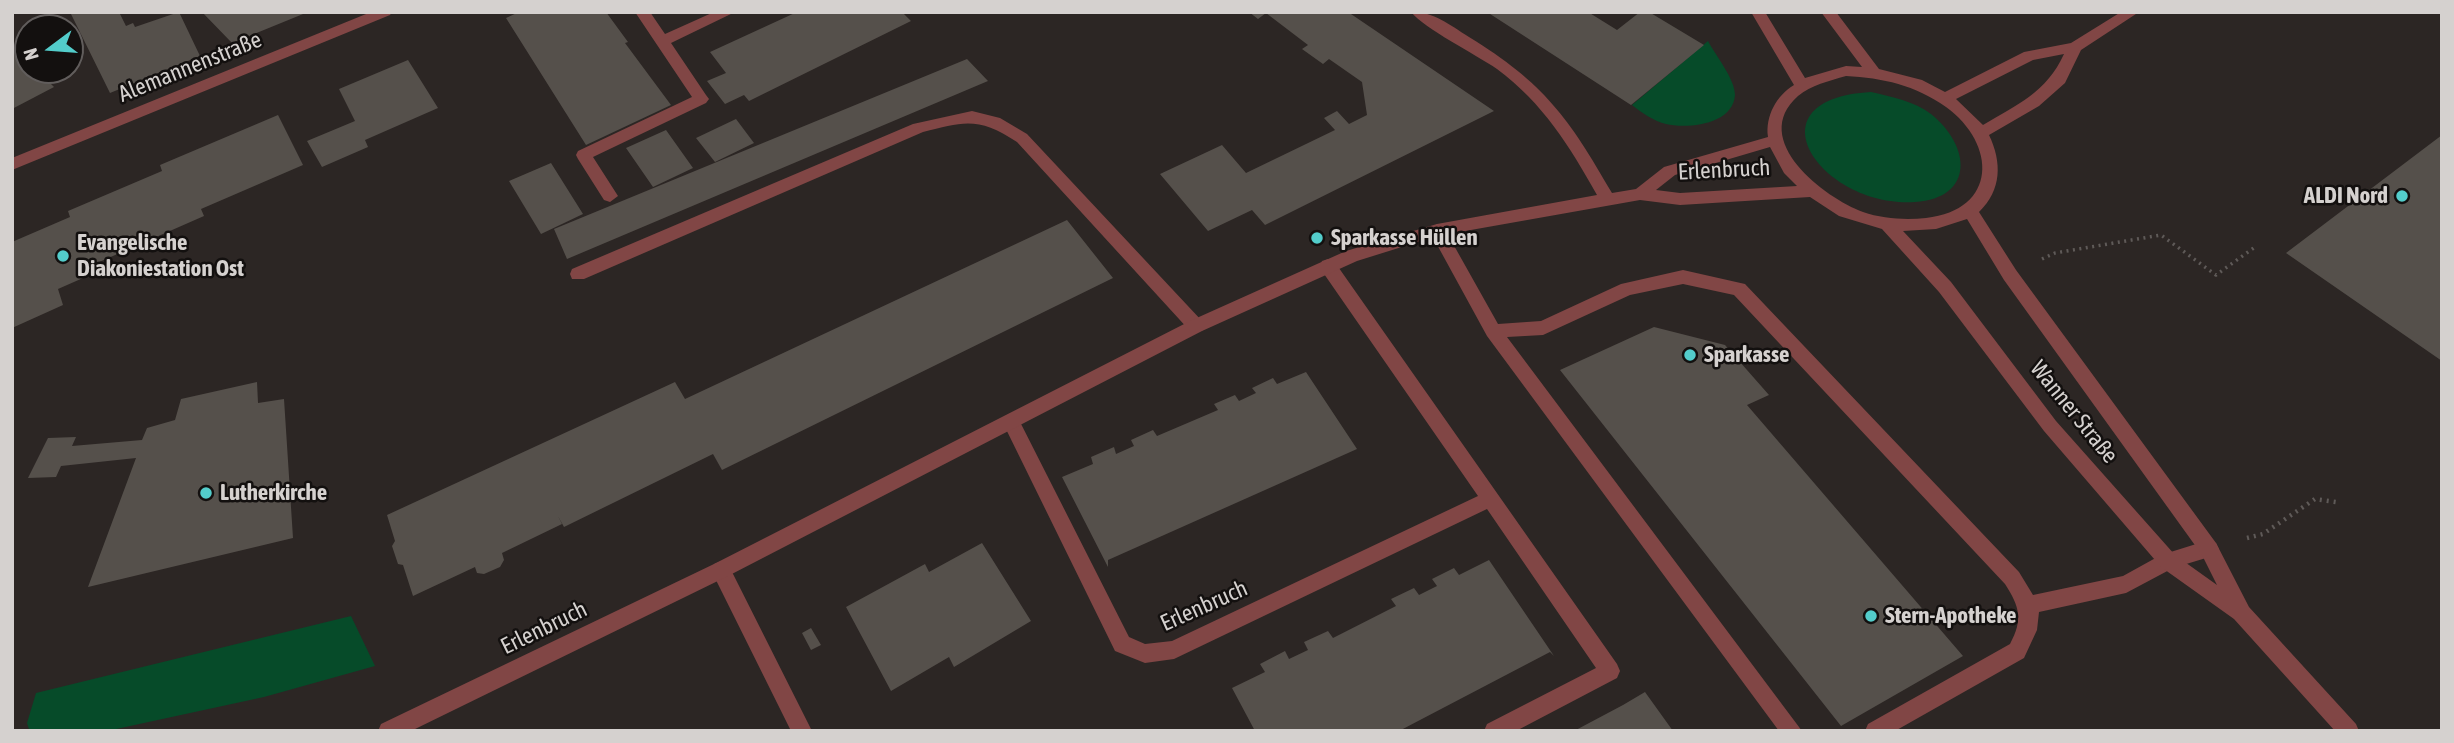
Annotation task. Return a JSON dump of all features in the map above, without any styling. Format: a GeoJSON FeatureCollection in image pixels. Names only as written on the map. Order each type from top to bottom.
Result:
{"type":"FeatureCollection","features":[{"type":"Feature","properties":{"kind":"street","name":"Alemannenstraße"},"geometry":{"type":"LineString","coordinates":[[12,163],[385,12]]}},
{"type":"Feature","properties":{"kind":"street"},"geometry":{"type":"LineString","coordinates":[[610,197],[584,155],[701,99],[642,12]]}},
{"type":"Feature","properties":{"kind":"street"},"geometry":{"type":"LineString","coordinates":[[662,41],[729,12]]}},
{"type":"Feature","properties":{"kind":"street"},"geometry":{"type":"LineString","coordinates":[[1418,12],[1499,64],[1545,103],[1576,144],[1608,200]]}},
{"type":"Feature","properties":{"kind":"street"},"geometry":{"type":"LineString","coordinates":[[1758,12],[1801,85]]}},
{"type":"Feature","properties":{"kind":"street"},"geometry":{"type":"LineString","coordinates":[[1828,12],[1874,72]]}},
{"type":"Feature","properties":{"kind":"street"},"geometry":{"type":"LineString","coordinates":[[1946,100],[1954,92],[2029,56],[2075,47],[2132,12]]}},
{"type":"Feature","properties":{"kind":"street"},"geometry":{"type":"LineString","coordinates":[[1981,134],[2043,95],[2060,79],[2075,47]]}},
{"type":"Feature","properties":{"kind":"street"},"geometry":{"type":"LineString","coordinates":[[1846,71],[1874,72],[1924,87],[1966,116],[1981,134],[1990,155],[1992,176],[1985,195],[1970,211],[1937,223],[1918,226],[1887,224],[1859,217],[1834,205],[1811,191],[1794,175],[1776,140],[1775,118],[1784,99],[1801,85],[1821,75],[1846,71]]}},
{"type":"Feature","properties":{"kind":"street"},"geometry":{"type":"LineString","coordinates":[[578,274],[918,128],[958,117],[981,115],[1001,122],[1022,138],[1196,326]]}},
{"type":"Feature","properties":{"kind":"street","name":"Erlenbruch"},"geometry":{"type":"LineString","coordinates":[[1640,194],[1670,171],[1776,140]]}},
{"type":"Feature","properties":{"kind":"street","name":"Erlenbruch"},"geometry":{"type":"LineString","coordinates":[[388,731],[721,570],[1196,326],[1352,256],[1437,230],[1640,194],[1680,199],[1811,191]]}},
{"type":"Feature","properties":{"kind":"street","name":"Wanner Straße"},"geometry":{"type":"LineString","coordinates":[[1970,211],[2010,275],[2209,549],[2241,613]]}},
{"type":"Feature","properties":{"kind":"street","name":"Wanner Straße"},"geometry":{"type":"LineString","coordinates":[[1887,224],[1944,287],[2050,426],[2168,561],[2241,613],[2349,731]]}},
{"type":"Feature","properties":{"kind":"street"},"geometry":{"type":"LineString","coordinates":[[1437,230],[1493,331],[1792,731]]}},
{"type":"Feature","properties":{"kind":"street"},"geometry":{"type":"LineString","coordinates":[[1328,266],[1610,671],[1494,731]]}},
{"type":"Feature","properties":{"kind":"street"},"geometry":{"type":"LineString","coordinates":[[1493,331],[1543,328],[1627,289],[1684,277],[1739,289],[2012,578],[2031,606],[2030,630],[2017,651],[1875,731]]}},
{"type":"Feature","properties":{"kind":"street","name":"Erlenbruch"},"geometry":{"type":"LineString","coordinates":[[1011,421],[1122,644],[1145,654],[1174,650],[1490,499]]}},
{"type":"Feature","properties":{"kind":"street"},"geometry":{"type":"LineString","coordinates":[[2031,606],[2126,584],[2168,561],[2209,549]]}},
{"type":"Feature","properties":{"kind":"street"},"geometry":{"type":"LineString","coordinates":[[721,570],[802,731]]}},
{"type":"Feature","properties":{"kind":"path"},"geometry":{"type":"LineString","coordinates":[[2010,275],[2055,253],[2161,235],[2216,275],[2255,247]]}},
{"type":"Feature","properties":{"kind":"path"},"geometry":{"type":"LineString","coordinates":[[2209,549],[2263,534],[2315,499],[2336,502]]}},
{"type":"Feature","properties":{"kind":"green space"},"geometry":{"type":"Polygon","coordinates":[[[1708,41],[1729,75],[1734,89],[1732,105],[1726,113],[1708,123],[1685,126],[1657,121],[1632,105],[1708,41]]]}},
{"type":"Feature","properties":{"kind":"green space"},"geometry":{"type":"Polygon","coordinates":[[[1871,92],[1917,106],[1931,114],[1944,127],[1954,141],[1960,168],[1957,181],[1948,191],[1935,198],[1915,202],[1881,199],[1851,188],[1827,172],[1811,152],[1805,131],[1812,113],[1833,99],[1871,92]]]}},
{"type":"Feature","properties":{"kind":"green space"},"geometry":{"type":"Polygon","coordinates":[[[351,616],[375,666],[264,697],[107,731],[29,729],[27,723],[36,693],[351,616]]]}},
{"type":"Feature","properties":{"kind":"building"},"geometry":{"type":"Polygon","coordinates":[[[70,12],[119,12],[126,26],[133,23],[135,27],[179,12],[200,56],[110,93],[84,40],[84,14],[70,12]]]}},
{"type":"Feature","properties":{"kind":"building"},"geometry":{"type":"Polygon","coordinates":[[[202,12],[308,12],[232,43],[202,12]]]}},
{"type":"Feature","properties":{"kind":"building"},"geometry":{"type":"Polygon","coordinates":[[[519,12],[606,12],[628,42],[625,43],[671,105],[586,145],[506,18],[519,12]]]}},
{"type":"Feature","properties":{"kind":"building"},"geometry":{"type":"Polygon","coordinates":[[[797,12],[902,12],[911,21],[749,101],[744,95],[725,104],[707,81],[726,73],[710,52],[797,12]]]}},
{"type":"Feature","properties":{"kind":"building"},"geometry":{"type":"Polygon","coordinates":[[[1249,12],[1348,12],[1494,111],[1265,225],[1252,210],[1208,231],[1160,174],[1222,145],[1246,173],[1335,130],[1324,118],[1337,111],[1349,124],[1367,115],[1362,82],[1329,59],[1323,64],[1302,49],[1308,45],[1266,13],[1258,19],[1249,12]]]}},
{"type":"Feature","properties":{"kind":"building"},"geometry":{"type":"Polygon","coordinates":[[[1487,12],[1588,12],[1617,30],[1640,12],[1649,12],[1704,45],[1631,105],[1487,12]]]}},
{"type":"Feature","properties":{"kind":"building"},"geometry":{"type":"Polygon","coordinates":[[[12,44],[14,84],[51,84],[54,87],[12,109],[12,44]]]}},
{"type":"Feature","properties":{"kind":"building"},"geometry":{"type":"Polygon","coordinates":[[[967,59],[988,81],[567,259],[554,229],[967,59]]]}},
{"type":"Feature","properties":{"kind":"building"},"geometry":{"type":"Polygon","coordinates":[[[408,60],[438,108],[365,140],[368,147],[322,167],[307,141],[355,121],[339,89],[408,60]]]}},
{"type":"Feature","properties":{"kind":"building"},"geometry":{"type":"Polygon","coordinates":[[[278,115],[303,165],[201,209],[204,216],[81,270],[83,278],[58,289],[63,305],[12,328],[12,242],[70,217],[68,211],[162,171],[160,165],[278,115]]]}},
{"type":"Feature","properties":{"kind":"building"},"geometry":{"type":"Polygon","coordinates":[[[736,119],[754,143],[715,162],[696,138],[736,119]]]}},
{"type":"Feature","properties":{"kind":"building"},"geometry":{"type":"Polygon","coordinates":[[[666,130],[693,168],[653,187],[626,148],[666,130]]]}},
{"type":"Feature","properties":{"kind":"building","name":"ALDI Nord"},"geometry":{"type":"Polygon","coordinates":[[[2442,135],[2442,361],[2286,253],[2442,135]]]}},
{"type":"Feature","properties":{"kind":"building"},"geometry":{"type":"Polygon","coordinates":[[[551,163],[583,214],[541,234],[509,181],[551,163]]]}},
{"type":"Feature","properties":{"kind":"building"},"geometry":{"type":"Polygon","coordinates":[[[1067,220],[1113,278],[722,470],[713,454],[564,527],[558,516],[562,524],[502,553],[504,560],[500,567],[484,574],[477,573],[475,567],[413,596],[403,565],[398,564],[392,546],[395,541],[387,515],[675,382],[685,399],[1067,220]]]}},
{"type":"Feature","properties":{"kind":"building"},"geometry":{"type":"Polygon","coordinates":[[[1654,327],[1725,345],[1769,395],[1747,405],[1963,656],[1841,726],[1560,370],[1654,327]]]}},
{"type":"Feature","properties":{"kind":"building"},"geometry":{"type":"Polygon","coordinates":[[[1306,372],[1357,449],[1108,560],[1108,567],[1062,477],[1093,464],[1091,457],[1114,447],[1116,454],[1134,446],[1131,440],[1153,430],[1157,436],[1218,410],[1214,404],[1235,395],[1239,401],[1256,393],[1252,388],[1273,378],[1277,384],[1306,372]]]}},
{"type":"Feature","properties":{"kind":"building","name":"Lutherkirche"},"geometry":{"type":"Polygon","coordinates":[[[257,382],[258,403],[284,399],[293,538],[88,587],[136,458],[61,466],[56,477],[28,478],[48,438],[76,437],[72,446],[142,440],[147,428],[175,420],[181,399],[257,382]]]}},
{"type":"Feature","properties":{"kind":"building"},"geometry":{"type":"Polygon","coordinates":[[[982,543],[1031,621],[954,667],[949,657],[891,691],[846,607],[925,564],[929,572],[982,543]]]}},
{"type":"Feature","properties":{"kind":"building"},"geometry":{"type":"Polygon","coordinates":[[[1489,560],[1554,656],[1550,652],[1399,731],[1255,731],[1232,688],[1265,672],[1260,664],[1285,651],[1289,659],[1308,650],[1304,642],[1328,631],[1333,638],[1396,606],[1391,599],[1414,588],[1419,595],[1437,586],[1432,579],[1454,568],[1459,575],[1489,560]]]}},
{"type":"Feature","properties":{"kind":"building"},"geometry":{"type":"Polygon","coordinates":[[[811,628],[821,645],[811,650],[802,633],[811,628]]]}},
{"type":"Feature","properties":{"kind":"building"},"geometry":{"type":"Polygon","coordinates":[[[1645,692],[1673,731],[1574,731],[1623,705],[1645,692]]]}},
{"type":"Feature","properties":{"kind":"place","name":"ALDI Nord"},"geometry":{"type":"Point","coordinates":[2402,196]}},
{"type":"Feature","properties":{"kind":"place","name":"Sparkasse Hüllen"},"geometry":{"type":"Point","coordinates":[1317,238]}},
{"type":"Feature","properties":{"kind":"place","name":"Evangelische Diakoniestation Ost"},"geometry":{"type":"Point","coordinates":[63,256]}},
{"type":"Feature","properties":{"kind":"place","name":"Sparkasse"},"geometry":{"type":"Point","coordinates":[1690,355]}},
{"type":"Feature","properties":{"kind":"place","name":"Lutherkirche"},"geometry":{"type":"Point","coordinates":[206,493]}},
{"type":"Feature","properties":{"kind":"place","name":"Stern-Apotheke"},"geometry":{"type":"Point","coordinates":[1871,616]}}]}
